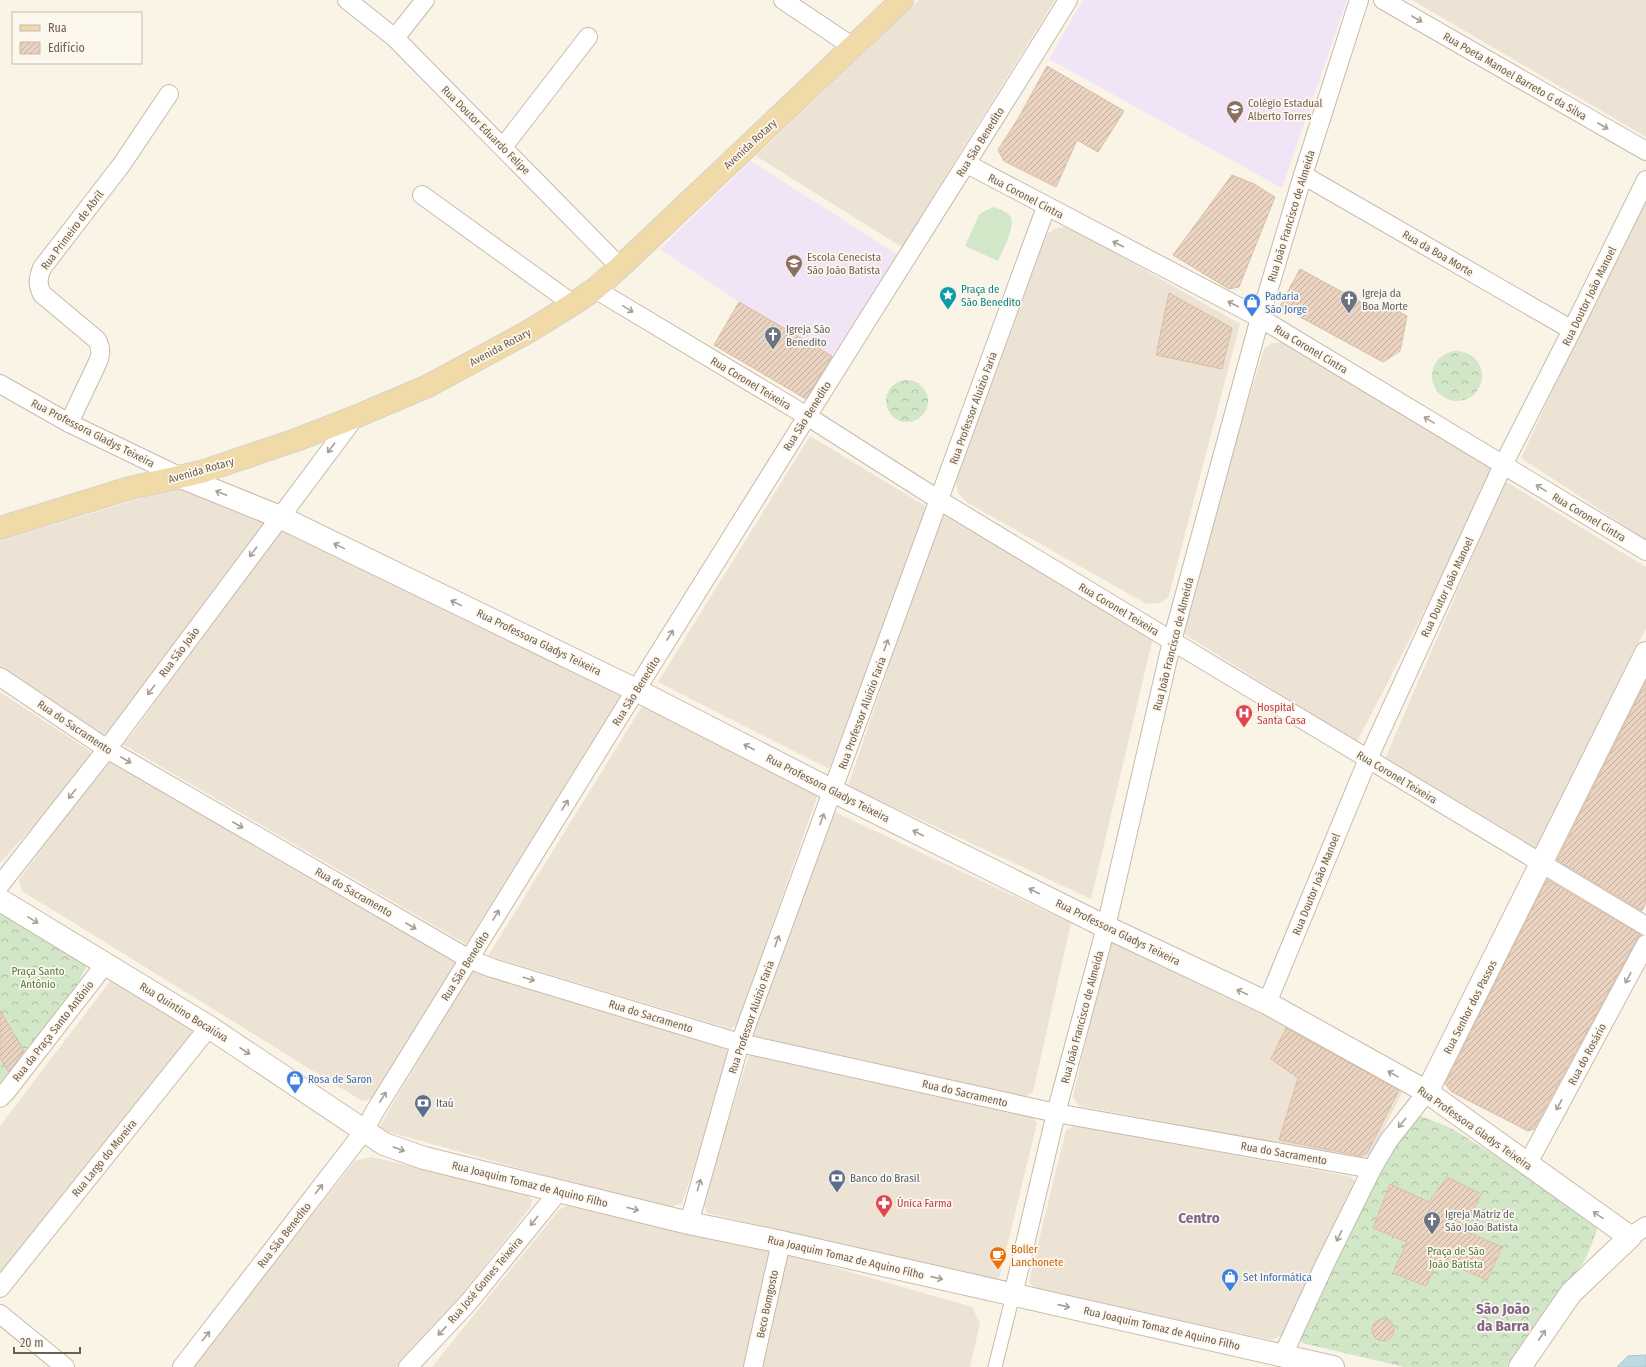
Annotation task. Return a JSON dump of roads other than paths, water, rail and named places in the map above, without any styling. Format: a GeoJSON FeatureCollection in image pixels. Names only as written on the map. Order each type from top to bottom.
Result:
{"type":"FeatureCollection","features":[{"type":"Feature","properties":{"kind":"main road","name":"Avenida Rotary"},"geometry":{"type":"LineString","coordinates":[[0,528],[130,488],[181,477],[296,440],[428,386],[526,333],[595,289],[620,267],[902,0]]}},
{"type":"Feature","properties":{"kind":"main road","name":"Rua Professora Gladys Teixeira"},"geometry":{"type":"LineString","coordinates":[[181,477],[280,517],[636,690],[1106,928],[1267,1003],[1427,1092],[1527,1165],[1638,1232]]}},
{"type":"Feature","properties":{"kind":"main road","name":"Rua Senhor dos Passos"},"geometry":{"type":"LineString","coordinates":[[1427,1092],[1646,653]]}},
{"type":"Feature","properties":{"kind":"main road","name":"Rua Quintino Bocaiúva"},"geometry":{"type":"LineString","coordinates":[[0,900],[106,963],[209,1027],[317,1098],[364,1131]]}},
{"type":"Feature","properties":{"kind":"main road","name":"Rua Joaquim Tomaz de Aquino Filho"},"geometry":{"type":"LineString","coordinates":[[364,1131],[384,1144],[424,1158],[559,1191],[689,1222],[1333,1367]]}},
{"type":"Feature","properties":{"kind":"main road"},"geometry":{"type":"LineString","coordinates":[[1520,1367],[1571,1293],[1638,1232]]}},
{"type":"Feature","properties":{"kind":"street","name":"Rua Doutor Eduardo Felipe"},"geometry":{"type":"LineString","coordinates":[[347,0],[395,38],[620,267]]}},
{"type":"Feature","properties":{"kind":"street"},"geometry":{"type":"LineString","coordinates":[[395,38],[425,0]]}},
{"type":"Feature","properties":{"kind":"street"},"geometry":{"type":"LineString","coordinates":[[783,0],[854,47]]}},
{"type":"Feature","properties":{"kind":"street","name":"Rua São Benedito"},"geometry":{"type":"LineString","coordinates":[[182,1367],[364,1131],[636,690],[807,416],[967,164],[1068,0]]}},
{"type":"Feature","properties":{"kind":"street","name":"Rua João Francisco de Almeida"},"geometry":{"type":"LineString","coordinates":[[1013,1295],[1056,1113],[1106,928],[1172,641],[1260,318],[1303,175],[1359,0]]}},
{"type":"Feature","properties":{"kind":"street","name":"Rua Poeta Manoel Barreto G da Silva"},"geometry":{"type":"LineString","coordinates":[[1383,0],[1646,151]]}},
{"type":"Feature","properties":{"kind":"street"},"geometry":{"type":"LineString","coordinates":[[503,147],[588,37]]}},
{"type":"Feature","properties":{"kind":"street","name":"Rua Primeiro de Abril"},"geometry":{"type":"LineString","coordinates":[[68,423],[96,366],[101,349],[97,340],[42,294],[38,285],[38,276],[42,268],[122,164],[169,94]]}},
{"type":"Feature","properties":{"kind":"street","name":"Rua Coronel Cintra"},"geometry":{"type":"LineString","coordinates":[[967,164],[1046,207],[1260,318],[1646,551]]}},
{"type":"Feature","properties":{"kind":"street","name":"Rua da Boa Morte"},"geometry":{"type":"LineString","coordinates":[[1303,175],[1572,330]]}},
{"type":"Feature","properties":{"kind":"street","name":"Rua Doutor João Manoel"},"geometry":{"type":"LineString","coordinates":[[1267,1003],[1368,759],[1503,465],[1646,180]]}},
{"type":"Feature","properties":{"kind":"street"},"geometry":{"type":"LineString","coordinates":[[422,195],[573,304]]}},
{"type":"Feature","properties":{"kind":"street","name":"Rua Professor Aluízio Faria"},"geometry":{"type":"LineString","coordinates":[[689,1222],[740,1043],[1046,207]]}},
{"type":"Feature","properties":{"kind":"street","name":"Rua Coronel Teixeira"},"geometry":{"type":"LineString","coordinates":[[595,289],[807,416],[939,500],[1646,926]]}},
{"type":"Feature","properties":{"kind":"street","name":"Rua Professora Gladys Teixeira"},"geometry":{"type":"LineString","coordinates":[[0,384],[68,423],[181,477]]}},
{"type":"Feature","properties":{"kind":"street","name":"Rua São João"},"geometry":{"type":"LineString","coordinates":[[0,885],[107,749],[355,417]]}},
{"type":"Feature","properties":{"kind":"street","name":"Rua do Sacramento"},"geometry":{"type":"LineString","coordinates":[[0,677],[107,749],[469,959],[492,968],[740,1043],[1056,1113],[1372,1169]]}},
{"type":"Feature","properties":{"kind":"street","name":"Rua do Rosário"},"geometry":{"type":"LineString","coordinates":[[1527,1165],[1646,944]]}},
{"type":"Feature","properties":{"kind":"street","name":"Rua da Praça Santo Antônio"},"geometry":{"type":"LineString","coordinates":[[0,1098],[106,963]]}},
{"type":"Feature","properties":{"kind":"street","name":"Rua Largo do Moreira"},"geometry":{"type":"LineString","coordinates":[[0,1288],[209,1027]]}},
{"type":"Feature","properties":{"kind":"street","name":"Rua Senhor dos Passos"},"geometry":{"type":"LineString","coordinates":[[1283,1355],[1324,1266],[1372,1169],[1389,1140],[1427,1092]]}},
{"type":"Feature","properties":{"kind":"street","name":"Rua José Gomes Teixeira"},"geometry":{"type":"LineString","coordinates":[[408,1367],[468,1303],[559,1191]]}},
{"type":"Feature","properties":{"kind":"street","name":"Beco Bomgosto"},"geometry":{"type":"LineString","coordinates":[[753,1367],[781,1242]]}},
{"type":"Feature","properties":{"kind":"street"},"geometry":{"type":"LineString","coordinates":[[995,1367],[1013,1295]]}},
{"type":"Feature","properties":{"kind":"street"},"geometry":{"type":"LineString","coordinates":[[0,1314],[65,1367]]}},
{"type":"Feature","properties":{"kind":"water"},"geometry":{"type":"Polygon","coordinates":[[[1646,1355],[1646,1367],[1617,1367],[1628,1356],[1646,1355]]]}},
{"type":"Feature","properties":{"kind":"place","name":"Colégio Estadual Alberto Torres"},"geometry":{"type":"Point","coordinates":[1235,124]}},
{"type":"Feature","properties":{"kind":"place","name":"Escola Cenecista São João Batista"},"geometry":{"type":"Point","coordinates":[794,278]}},
{"type":"Feature","properties":{"kind":"place","name":"Praça de São Benedito"},"geometry":{"type":"Point","coordinates":[948,310]}},
{"type":"Feature","properties":{"kind":"place","name":"Igreja da Boa Morte"},"geometry":{"type":"Point","coordinates":[1349,314]}},
{"type":"Feature","properties":{"kind":"place","name":"Padaria São Jorge"},"geometry":{"type":"Point","coordinates":[1252,317]}},
{"type":"Feature","properties":{"kind":"place","name":"Igreja São Benedito"},"geometry":{"type":"Point","coordinates":[773,350]}},
{"type":"Feature","properties":{"kind":"place","name":"Hospital Santa Casa"},"geometry":{"type":"Point","coordinates":[1244,728]}},
{"type":"Feature","properties":{"kind":"place","name":"Rosa de Saron"},"geometry":{"type":"Point","coordinates":[295,1094]}},
{"type":"Feature","properties":{"kind":"place","name":"Itaú"},"geometry":{"type":"Point","coordinates":[423,1118]}},
{"type":"Feature","properties":{"kind":"place","name":"Banco do Brasil"},"geometry":{"type":"Point","coordinates":[837,1193]}},
{"type":"Feature","properties":{"kind":"place","name":"Única Farma"},"geometry":{"type":"Point","coordinates":[884,1218]}},
{"type":"Feature","properties":{"kind":"place","name":"Igreja Matriz de São João Batista"},"geometry":{"type":"Point","coordinates":[1432,1235]}},
{"type":"Feature","properties":{"kind":"place","name":"Boller Lanchonete"},"geometry":{"type":"Point","coordinates":[998,1270]}},
{"type":"Feature","properties":{"kind":"place","name":"Set Informática"},"geometry":{"type":"Point","coordinates":[1230,1292]}},
{"type":"Feature","properties":{"kind":"district","name":"Centro"},"geometry":{"type":"Point","coordinates":[1199,1218]}},
{"type":"Feature","properties":{"kind":"district","name":"São João da Barra"},"geometry":{"type":"Point","coordinates":[1503,1318]}},
{"type":"Feature","properties":{"kind":"park label","name":"Praça Santo Antônio"},"geometry":{"type":"Point","coordinates":[38,977]}},
{"type":"Feature","properties":{"kind":"park label","name":"Praça de São João Batista"},"geometry":{"type":"Point","coordinates":[1456,1257]}}]}
